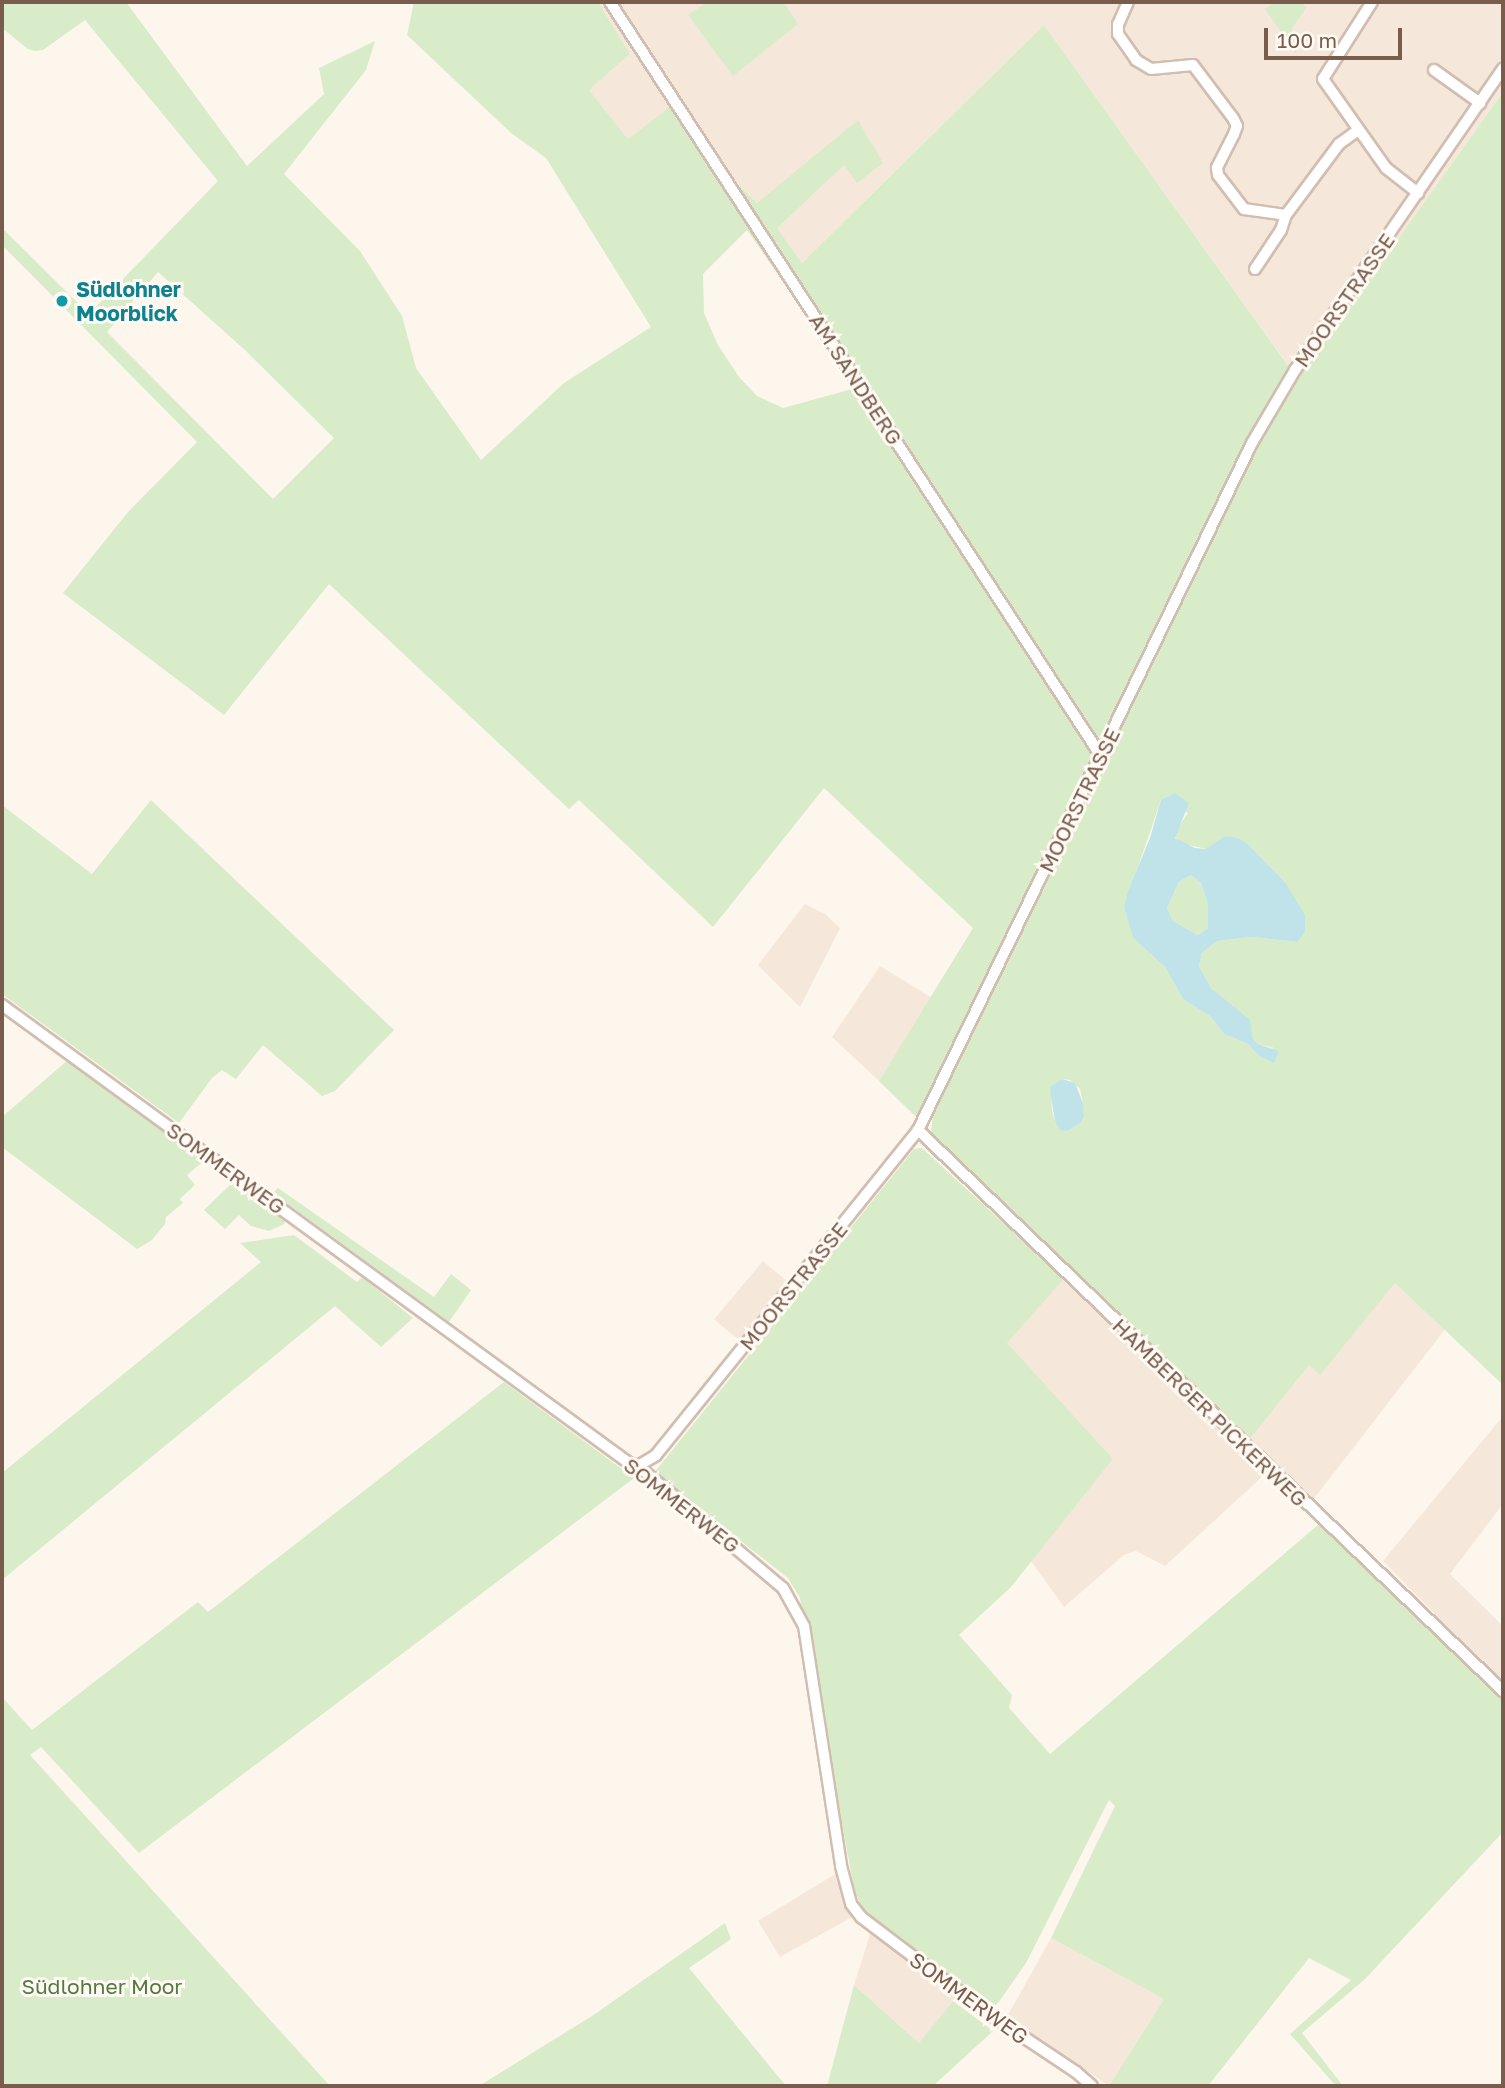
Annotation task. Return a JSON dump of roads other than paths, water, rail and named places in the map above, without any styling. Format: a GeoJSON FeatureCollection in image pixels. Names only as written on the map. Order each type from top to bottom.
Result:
{"type":"FeatureCollection","features":[{"type":"Feature","properties":{"kind":"street","name":"AM SANDBERG"},"geometry":{"type":"LineString","coordinates":[[610,2],[1101,756]]}},
{"type":"Feature","properties":{"kind":"street"},"geometry":{"type":"LineString","coordinates":[[1128,2],[1118,24],[1118,34],[1136,60],[1151,69],[1193,65],[1233,118],[1237,126],[1217,168],[1218,175],[1239,205],[1249,211],[1286,215]]}},
{"type":"Feature","properties":{"kind":"street"},"geometry":{"type":"LineString","coordinates":[[1372,2],[1323,79],[1386,168],[1418,194]]}},
{"type":"Feature","properties":{"kind":"street","name":"MOORSTRASSE"},"geometry":{"type":"LineString","coordinates":[[638,1466],[656,1455],[918,1130],[1252,443],[1295,370],[1503,69]]}},
{"type":"Feature","properties":{"kind":"street"},"geometry":{"type":"LineString","coordinates":[[1434,71],[1480,103]]}},
{"type":"Feature","properties":{"kind":"street"},"geometry":{"type":"LineString","coordinates":[[1255,269],[1282,230],[1286,215],[1339,144],[1358,130]]}},
{"type":"Feature","properties":{"kind":"street","name":"SOMMERWEG"},"geometry":{"type":"LineString","coordinates":[[2,1005],[629,1463],[638,1466],[692,1515],[783,1588],[796,1606],[804,1626],[841,1866],[851,1904],[861,1917],[1092,2086]]}},
{"type":"Feature","properties":{"kind":"street","name":"HAMBERGER PICKERWEG"},"geometry":{"type":"LineString","coordinates":[[918,1130],[1503,1691]]}},
{"type":"Feature","properties":{"kind":"water"},"geometry":{"type":"Polygon","coordinates":[[[1175,793],[1189,803],[1175,838],[1195,848],[1206,849],[1225,836],[1238,838],[1249,845],[1285,882],[1305,915],[1305,932],[1297,942],[1252,937],[1217,941],[1202,953],[1199,966],[1211,988],[1250,1020],[1253,1039],[1258,1044],[1279,1051],[1274,1063],[1258,1055],[1248,1044],[1224,1034],[1211,1017],[1183,999],[1165,967],[1133,938],[1124,908],[1161,800],[1175,793]],[[1191,875],[1179,882],[1167,908],[1173,921],[1198,935],[1208,928],[1208,905],[1201,883],[1191,875]]]}},
{"type":"Feature","properties":{"kind":"water"},"geometry":{"type":"Polygon","coordinates":[[[1062,1079],[1075,1083],[1083,1103],[1084,1117],[1081,1123],[1067,1131],[1060,1130],[1055,1121],[1050,1091],[1051,1086],[1062,1079]]]}},
{"type":"Feature","properties":{"kind":"place","name":"Südlohner Moorblick"},"geometry":{"type":"Point","coordinates":[62,301]}},
{"type":"Feature","properties":{"kind":"park label","name":"Südlohner Moor"},"geometry":{"type":"Point","coordinates":[102,1986]}}]}
